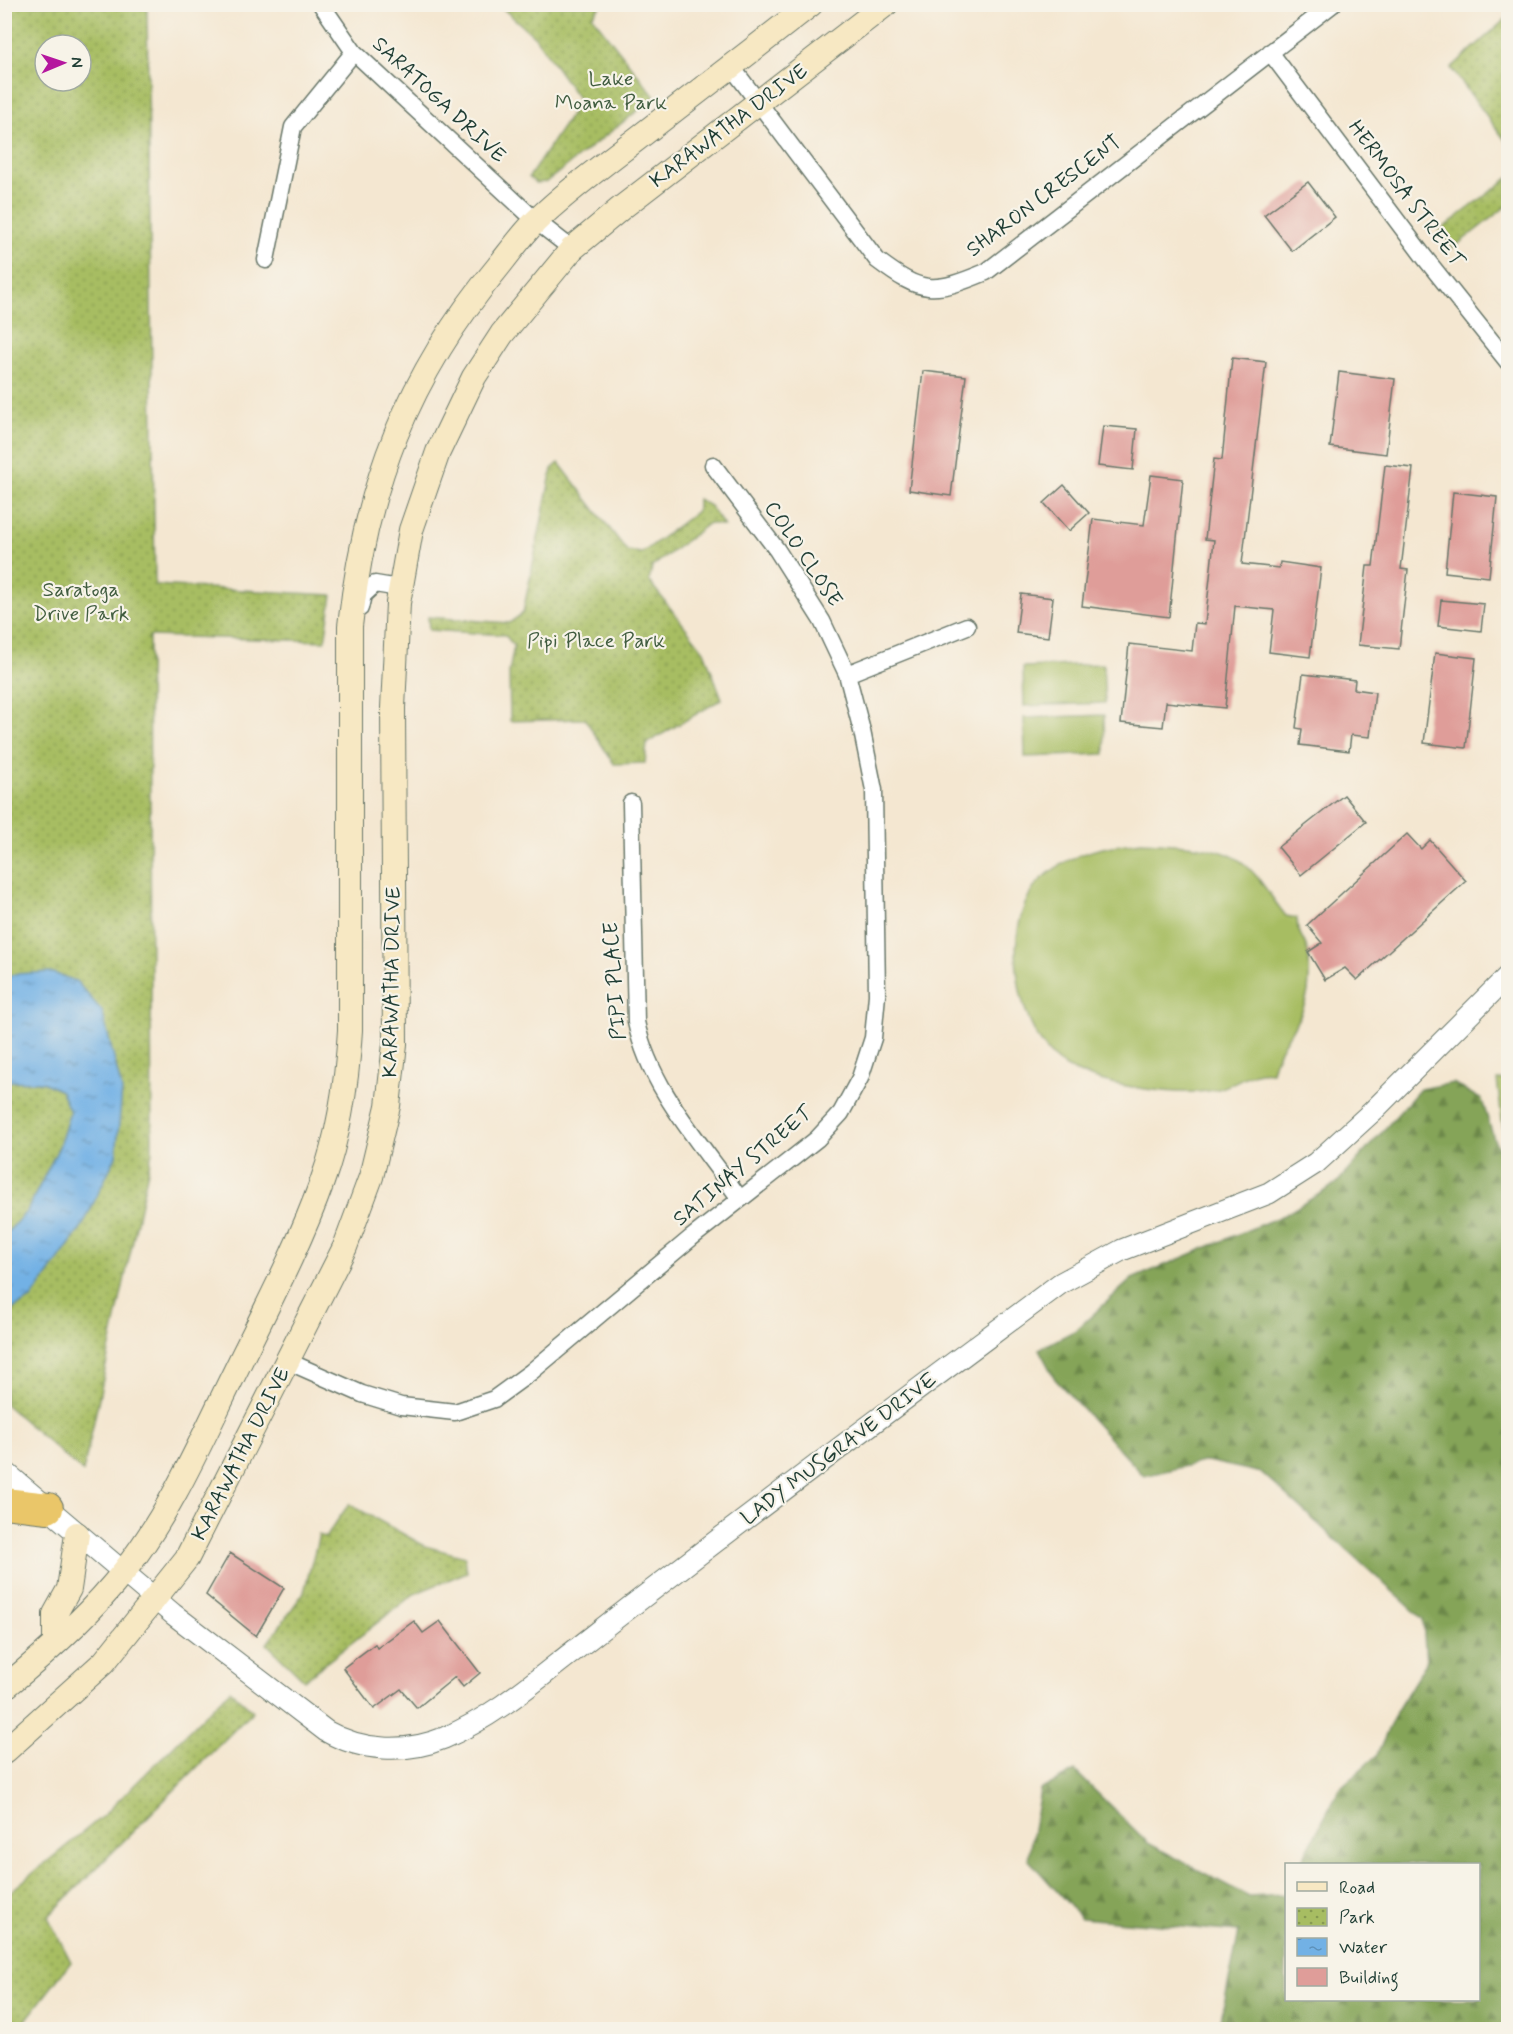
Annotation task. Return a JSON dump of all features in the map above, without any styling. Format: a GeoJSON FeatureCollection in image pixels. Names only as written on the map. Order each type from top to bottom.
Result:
{"type":"FeatureCollection","features":[{"type":"Feature","properties":{"kind":"highway"},"geometry":{"type":"LineString","coordinates":[[4,1503],[48,1508]]}},
{"type":"Feature","properties":{"kind":"main road","name":"KARAWATHA DRIVE"},"geometry":{"type":"LineString","coordinates":[[4,1688],[55,1643],[123,1572],[160,1521],[195,1457],[302,1232],[323,1180],[347,1079],[350,1030],[350,626],[358,562],[367,518],[398,428],[440,344],[470,300],[536,221],[811,4]]}},
{"type":"Feature","properties":{"kind":"main road","name":"KARAWATHA DRIVE"},"geometry":{"type":"LineString","coordinates":[[4,1752],[104,1662],[155,1599],[199,1538],[358,1215],[381,1139],[392,1075],[396,1011],[393,708],[398,603],[411,530],[438,452],[474,377],[502,334],[572,249],[620,208],[760,103],[886,4]]}},
{"type":"Feature","properties":{"kind":"main road"},"geometry":{"type":"LineString","coordinates":[[55,1643],[55,1614],[72,1577],[77,1534]]}},
{"type":"Feature","properties":{"kind":"street","name":"SARATOGA DRIVE"},"geometry":{"type":"LineString","coordinates":[[321,4],[354,52],[536,221]]}},
{"type":"Feature","properties":{"kind":"street","name":"SHARON CRESCENT"},"geometry":{"type":"LineString","coordinates":[[731,66],[877,260],[906,282],[931,288],[954,286],[986,272],[1332,4]]}},
{"type":"Feature","properties":{"kind":"street"},"geometry":{"type":"LineString","coordinates":[[266,260],[293,128],[354,52]]}},
{"type":"Feature","properties":{"kind":"street","name":"HERMOSA STREET"},"geometry":{"type":"LineString","coordinates":[[1270,52],[1466,311],[1509,362]]}},
{"type":"Feature","properties":{"kind":"street"},"geometry":{"type":"LineString","coordinates":[[536,221],[572,249]]}},
{"type":"Feature","properties":{"kind":"street","name":"COLO CLOSE"},"geometry":{"type":"LineString","coordinates":[[713,465],[783,558],[822,621],[847,674]]}},
{"type":"Feature","properties":{"kind":"street"},"geometry":{"type":"LineString","coordinates":[[349,680],[358,651],[363,595],[375,584],[387,585],[393,587],[398,603]]}},
{"type":"Feature","properties":{"kind":"street"},"geometry":{"type":"LineString","coordinates":[[847,674],[967,627]]}},
{"type":"Feature","properties":{"kind":"street","name":"SATINAY STREET"},"geometry":{"type":"LineString","coordinates":[[287,1362],[362,1394],[401,1406],[455,1412],[494,1399],[531,1372],[740,1199],[817,1139],[841,1113],[860,1078],[873,1038],[878,995],[874,790],[847,674]]}},
{"type":"Feature","properties":{"kind":"street","name":"PIPI PLACE"},"geometry":{"type":"LineString","coordinates":[[631,803],[636,1022],[641,1047],[654,1077],[740,1199]]}},
{"type":"Feature","properties":{"kind":"street","name":"LADY MUSGRAVE DRIVE"},"geometry":{"type":"LineString","coordinates":[[4,1471],[155,1599],[283,1700],[338,1738],[354,1745],[379,1749],[405,1747],[442,1739],[480,1720],[538,1680],[676,1571],[1061,1283],[1122,1250],[1269,1193],[1316,1163],[1373,1111],[1509,976]]}},
{"type":"Feature","properties":{"kind":"green space","name":"Saratoga Drive Park"},"geometry":{"type":"Polygon","coordinates":[[[5,5],[157,5],[147,8],[155,585],[332,595],[325,641],[149,636],[152,1152],[83,1472],[5,1404],[5,1313],[31,1299],[116,1156],[15,974],[5,978],[5,5]]]}},
{"type":"Feature","properties":{"kind":"green space","name":"Lake Moana Park"},"geometry":{"type":"Polygon","coordinates":[[[499,5],[601,5],[592,16],[655,97],[546,182],[536,183],[529,177],[580,101],[535,37],[499,5]]]}},
{"type":"Feature","properties":{"kind":"green space"},"geometry":{"type":"Polygon","coordinates":[[[1508,17],[1508,144],[1451,68],[1508,17]]]}},
{"type":"Feature","properties":{"kind":"green space"},"geometry":{"type":"Polygon","coordinates":[[[1508,178],[1508,205],[1453,248],[1439,231],[1508,178]]]}},
{"type":"Feature","properties":{"kind":"green space","name":"Pipi Place Park"},"geometry":{"type":"Polygon","coordinates":[[[559,463],[627,551],[642,553],[697,511],[698,499],[710,506],[724,526],[709,523],[652,567],[649,581],[704,651],[722,699],[647,743],[645,763],[614,764],[585,719],[510,721],[509,672],[514,646],[505,635],[429,630],[428,617],[509,623],[523,613],[552,469],[559,463]]]}},
{"type":"Feature","properties":{"kind":"green space"},"geometry":{"type":"Polygon","coordinates":[[[1103,664],[1105,703],[1024,706],[1023,667],[1103,664]]]}},
{"type":"Feature","properties":{"kind":"green space"},"geometry":{"type":"Polygon","coordinates":[[[1104,715],[1105,754],[1025,757],[1024,718],[1104,715]]]}},
{"type":"Feature","properties":{"kind":"green space"},"geometry":{"type":"Polygon","coordinates":[[[1142,842],[1208,848],[1232,856],[1254,874],[1286,916],[1297,918],[1309,957],[1308,991],[1301,1014],[1279,1052],[1272,1072],[1258,1072],[1218,1089],[1184,1092],[1143,1089],[1103,1081],[1070,1069],[1051,1054],[1035,1033],[1024,1006],[1018,977],[1016,947],[1020,919],[1030,895],[1045,876],[1079,855],[1115,845],[1142,842]]]}},
{"type":"Feature","properties":{"kind":"green space"},"geometry":{"type":"Polygon","coordinates":[[[1497,1080],[1508,1080],[1508,1142],[1504,1135],[1497,1080]]]}},
{"type":"Feature","properties":{"kind":"green space"},"geometry":{"type":"Polygon","coordinates":[[[5,1081],[43,1082],[61,1091],[70,1112],[59,1147],[27,1211],[5,1235],[5,1081]]]}},
{"type":"Feature","properties":{"kind":"green space"},"geometry":{"type":"Polygon","coordinates":[[[1453,1083],[1482,1100],[1495,1142],[1508,1164],[1508,2029],[1219,2029],[1239,1932],[1081,1918],[1028,1859],[1040,1790],[1075,1771],[1148,1843],[1249,1897],[1284,1895],[1285,1892],[1285,2001],[1480,2001],[1480,1863],[1301,1863],[1340,1788],[1377,1755],[1397,1710],[1426,1663],[1423,1619],[1262,1473],[1207,1461],[1144,1476],[1055,1379],[1039,1349],[1076,1330],[1132,1279],[1286,1214],[1336,1184],[1420,1089],[1453,1083]]]}},
{"type":"Feature","properties":{"kind":"green space"},"geometry":{"type":"Polygon","coordinates":[[[349,1504],[425,1546],[465,1557],[467,1572],[414,1594],[304,1680],[267,1644],[304,1592],[319,1535],[325,1538],[349,1504]]]}},
{"type":"Feature","properties":{"kind":"green space"},"geometry":{"type":"Polygon","coordinates":[[[230,1690],[253,1711],[48,1917],[71,1962],[19,2029],[5,2029],[5,1896],[104,1815],[230,1690]]]}},
{"type":"Feature","properties":{"kind":"water"},"geometry":{"type":"Polygon","coordinates":[[[50,972],[76,981],[102,1011],[122,1090],[116,1156],[83,1225],[31,1299],[5,1313],[5,1235],[27,1211],[59,1147],[70,1112],[61,1091],[43,1082],[5,1081],[5,978],[15,974],[50,972]]]}},
{"type":"Feature","properties":{"kind":"building"},"geometry":{"type":"Polygon","coordinates":[[[1308,182],[1335,217],[1292,251],[1264,215],[1308,182]]]}},
{"type":"Feature","properties":{"kind":"building"},"geometry":{"type":"Polygon","coordinates":[[[1232,358],[1266,362],[1242,564],[1279,568],[1280,562],[1321,568],[1310,657],[1269,652],[1274,610],[1235,606],[1225,708],[1166,702],[1163,727],[1121,723],[1129,644],[1192,651],[1195,623],[1205,624],[1214,540],[1205,539],[1214,459],[1222,460],[1232,358]]]}},
{"type":"Feature","properties":{"kind":"building"},"geometry":{"type":"Polygon","coordinates":[[[923,371],[966,376],[951,496],[909,490],[923,371]]]}},
{"type":"Feature","properties":{"kind":"building"},"geometry":{"type":"Polygon","coordinates":[[[1339,372],[1395,379],[1386,454],[1330,447],[1339,372]]]}},
{"type":"Feature","properties":{"kind":"building"},"geometry":{"type":"Polygon","coordinates":[[[1103,426],[1137,429],[1133,470],[1098,466],[1103,426]]]}},
{"type":"Feature","properties":{"kind":"building"},"geometry":{"type":"Polygon","coordinates":[[[1385,465],[1413,468],[1401,569],[1408,570],[1399,649],[1358,645],[1367,566],[1373,566],[1385,465]]]}},
{"type":"Feature","properties":{"kind":"building"},"geometry":{"type":"Polygon","coordinates":[[[1151,475],[1183,479],[1169,617],[1082,606],[1093,519],[1144,525],[1151,475]]]}},
{"type":"Feature","properties":{"kind":"building"},"geometry":{"type":"Polygon","coordinates":[[[1064,485],[1089,513],[1069,531],[1044,503],[1064,485]]]}},
{"type":"Feature","properties":{"kind":"building"},"geometry":{"type":"Polygon","coordinates":[[[1453,492],[1497,497],[1489,577],[1445,572],[1453,492]]]}},
{"type":"Feature","properties":{"kind":"building"},"geometry":{"type":"Polygon","coordinates":[[[1021,594],[1053,598],[1048,637],[1016,633],[1021,594]]]}},
{"type":"Feature","properties":{"kind":"building"},"geometry":{"type":"Polygon","coordinates":[[[1441,600],[1484,604],[1481,631],[1438,626],[1441,600]]]}},
{"type":"Feature","properties":{"kind":"building"},"geometry":{"type":"Polygon","coordinates":[[[1435,653],[1476,658],[1466,748],[1424,743],[1435,653]]]}},
{"type":"Feature","properties":{"kind":"building"},"geometry":{"type":"Polygon","coordinates":[[[1303,674],[1355,680],[1354,689],[1375,692],[1370,737],[1351,735],[1349,751],[1300,745],[1302,729],[1296,728],[1303,674]]]}},
{"type":"Feature","properties":{"kind":"building"},"geometry":{"type":"Polygon","coordinates":[[[1344,795],[1366,822],[1301,875],[1278,847],[1344,795]]]}},
{"type":"Feature","properties":{"kind":"building"},"geometry":{"type":"Polygon","coordinates":[[[1407,834],[1421,849],[1430,840],[1466,881],[1357,980],[1345,968],[1325,980],[1308,952],[1322,943],[1307,925],[1407,834]]]}},
{"type":"Feature","properties":{"kind":"building"},"geometry":{"type":"Polygon","coordinates":[[[230,1553],[284,1588],[256,1636],[206,1595],[230,1553]]]}},
{"type":"Feature","properties":{"kind":"building"},"geometry":{"type":"Polygon","coordinates":[[[414,1621],[423,1633],[440,1621],[480,1673],[463,1687],[455,1677],[417,1708],[401,1689],[374,1709],[343,1668],[375,1644],[377,1648],[414,1621]]]}}]}
